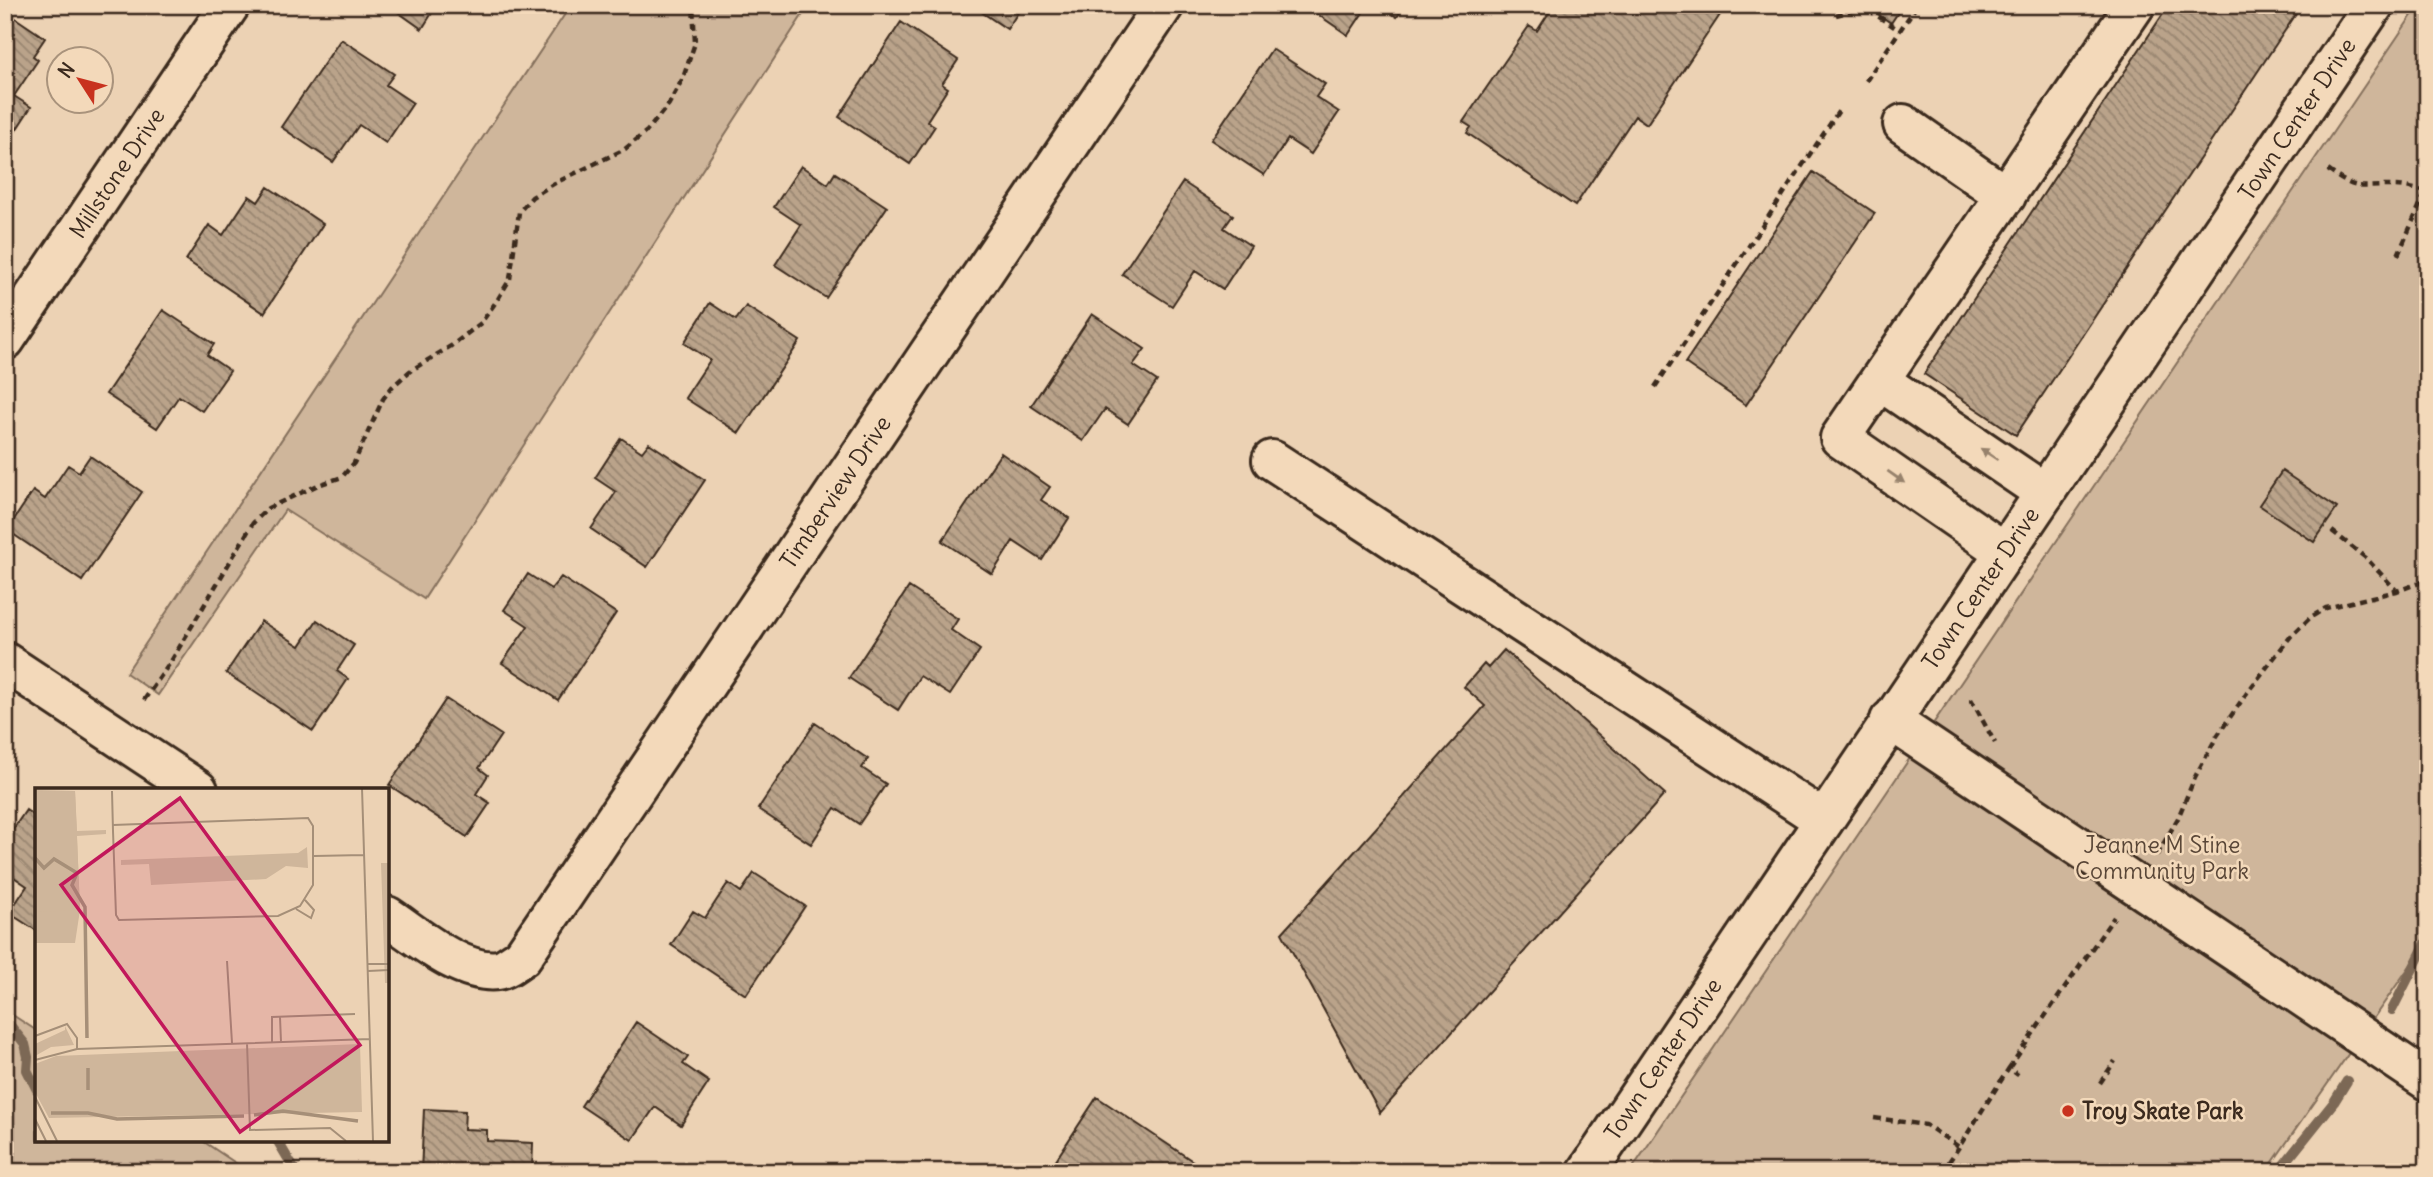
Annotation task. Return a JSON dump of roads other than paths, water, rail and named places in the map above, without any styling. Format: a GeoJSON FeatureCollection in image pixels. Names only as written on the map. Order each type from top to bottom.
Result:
{"type":"FeatureCollection","features":[{"type":"Feature","properties":{"kind":"street","name":"Millstone Drive"},"geometry":{"type":"LineString","coordinates":[[5,340],[230,5]]}},
{"type":"Feature","properties":{"kind":"street","name":"Timberview Drive"},"geometry":{"type":"LineString","coordinates":[[388,917],[455,961],[476,969],[500,970],[522,957],[1164,5]]}},
{"type":"Feature","properties":{"kind":"street"},"geometry":{"type":"LineString","coordinates":[[2005,552],[1840,438],[2134,5]]}},
{"type":"Feature","properties":{"kind":"street","name":"Town Center Drive"},"geometry":{"type":"LineString","coordinates":[[1587,1172],[2374,5]]}},
{"type":"Feature","properties":{"kind":"street"},"geometry":{"type":"LineString","coordinates":[[1903,124],[2006,196]]}},
{"type":"Feature","properties":{"kind":"street"},"geometry":{"type":"LineString","coordinates":[[1880,381],[2045,493]]}},
{"type":"Feature","properties":{"kind":"street"},"geometry":{"type":"LineString","coordinates":[[1272,460],[1824,820]]}},
{"type":"Feature","properties":{"kind":"street"},"geometry":{"type":"LineString","coordinates":[[5,662],[195,788]]}},
{"type":"Feature","properties":{"kind":"street"},"geometry":{"type":"LineString","coordinates":[[1890,720],[2428,1081]]}},
{"type":"Feature","properties":{"kind":"waterway"},"geometry":{"type":"LineString","coordinates":[[2392,1010],[2428,939]]}},
{"type":"Feature","properties":{"kind":"waterway"},"geometry":{"type":"LineString","coordinates":[[5,1019],[25,1044],[27,1070],[35,1086]]}},
{"type":"Feature","properties":{"kind":"waterway"},"geometry":{"type":"LineString","coordinates":[[2278,1172],[2334,1102],[2347,1081]]}},
{"type":"Feature","properties":{"kind":"waterway"},"geometry":{"type":"LineString","coordinates":[[278,1142],[296,1172]]}},
{"type":"Feature","properties":{"kind":"place","name":"Troy Skate Park"},"geometry":{"type":"Point","coordinates":[2068,1111]}},
{"type":"Feature","properties":{"kind":"park label","name":"Jeanne M Stine Community Park"},"geometry":{"type":"Point","coordinates":[2162,858]}}]}
